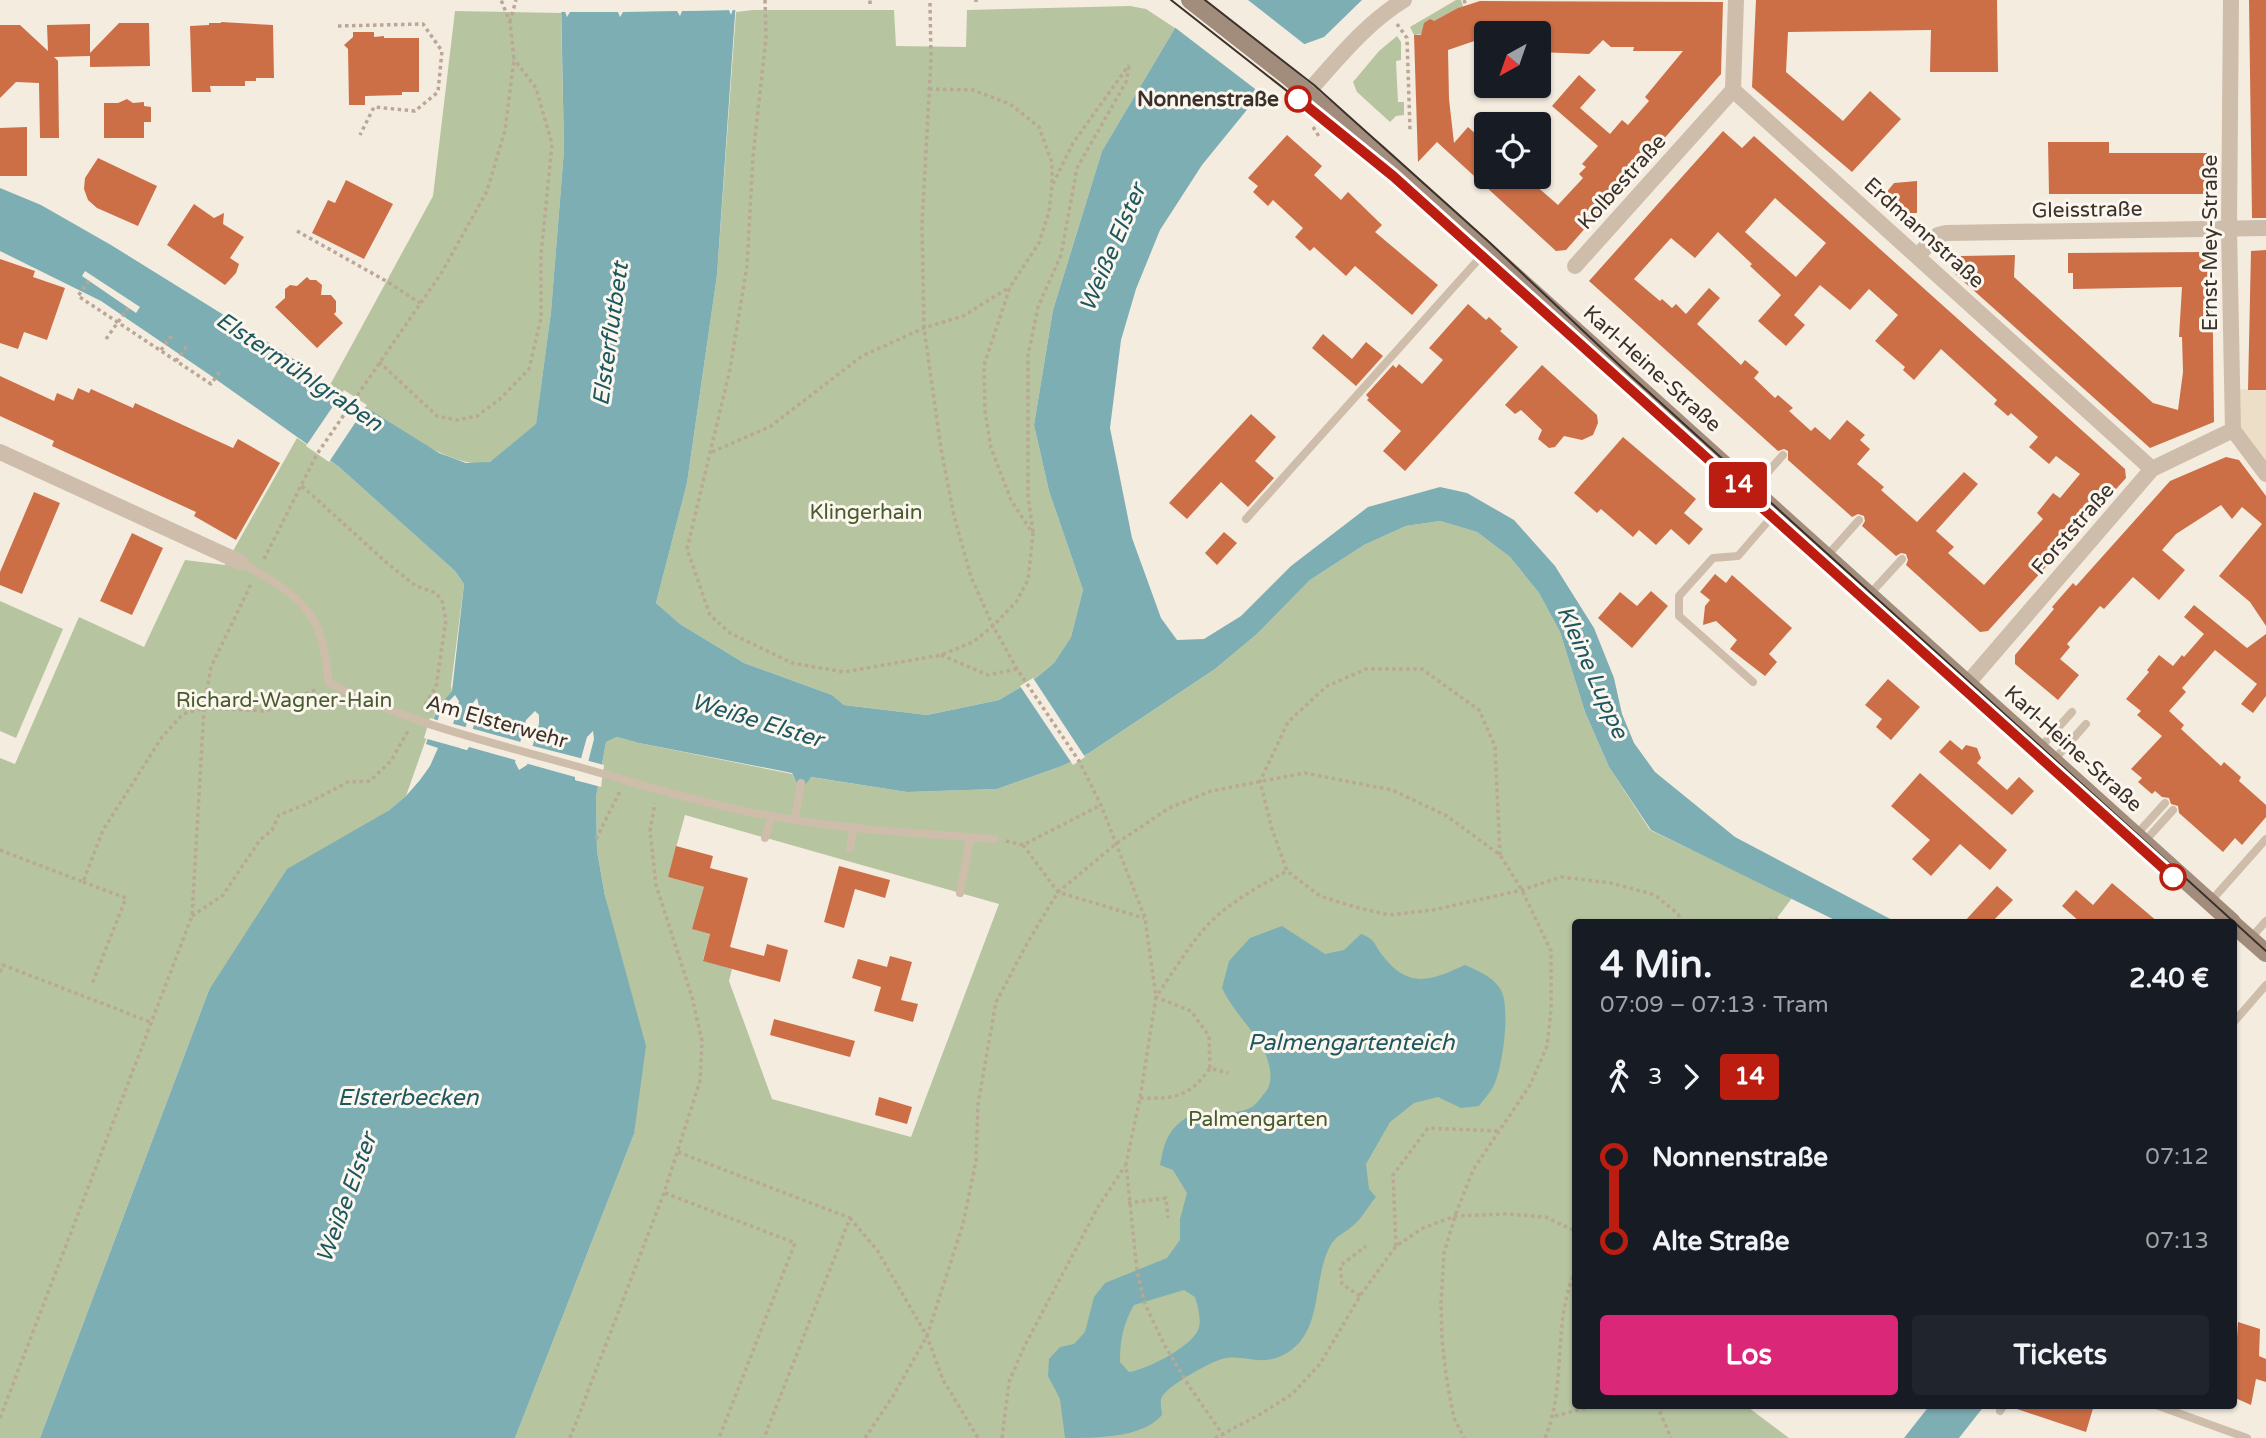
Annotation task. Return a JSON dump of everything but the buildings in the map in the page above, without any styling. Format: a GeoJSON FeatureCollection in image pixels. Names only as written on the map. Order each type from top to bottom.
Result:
{"type":"FeatureCollection","features":[{"type":"Feature","properties":{"kind":"main road","name":"Karl-Heine-Straße"},"geometry":{"type":"LineString","coordinates":[[1189,0],[1286,75],[1377,152],[2228,919]]}},
{"type":"Feature","properties":{"kind":"main road","name":"Karl-Heine-Straße"},"geometry":{"type":"LineString","coordinates":[[2237,927],[2266,953]]}},
{"type":"Feature","properties":{"kind":"street"},"geometry":{"type":"LineString","coordinates":[[1307,93],[1366,29],[1404,0]]}},
{"type":"Feature","properties":{"kind":"street"},"geometry":{"type":"LineString","coordinates":[[1733,90],[1736,0]]}},
{"type":"Feature","properties":{"kind":"street","name":"Ernst-Mey-Straße"},"geometry":{"type":"LineString","coordinates":[[2231,0],[2229,229],[2233,430]]}},
{"type":"Feature","properties":{"kind":"street","name":"Erdmannstraße"},"geometry":{"type":"LineString","coordinates":[[1733,90],[2152,469]]}},
{"type":"Feature","properties":{"kind":"street","name":"Kolbestraße"},"geometry":{"type":"LineString","coordinates":[[1575,267],[1733,90]]}},
{"type":"Feature","properties":{"kind":"street","name":"Gleisstraße"},"geometry":{"type":"LineString","coordinates":[[1917,256],[1938,235],[1946,233],[2266,228]]}},
{"type":"Feature","properties":{"kind":"street"},"geometry":{"type":"LineString","coordinates":[[2233,430],[2266,474]]}},
{"type":"Feature","properties":{"kind":"street","name":"Forststraße"},"geometry":{"type":"LineString","coordinates":[[1967,684],[2152,469],[2233,430]]}},
{"type":"Feature","properties":{"kind":"street"},"geometry":{"type":"LineString","coordinates":[[0,452],[240,562]]}},
{"type":"Feature","properties":{"kind":"lane"},"geometry":{"type":"LineString","coordinates":[[1246,519],[1486,251]]}},
{"type":"Feature","properties":{"kind":"lane"},"geometry":{"type":"LineString","coordinates":[[1752,490],[1783,455]]}},
{"type":"Feature","properties":{"kind":"lane"},"geometry":{"type":"LineString","coordinates":[[1753,682],[1679,617],[1679,596],[1713,558],[1738,556],[1776,512]]}},
{"type":"Feature","properties":{"kind":"lane"},"geometry":{"type":"LineString","coordinates":[[1826,557],[1859,520]]}},
{"type":"Feature","properties":{"kind":"lane"},"geometry":{"type":"LineString","coordinates":[[1869,595],[1902,559]]}},
{"type":"Feature","properties":{"kind":"lane"},"geometry":{"type":"LineString","coordinates":[[240,562],[289,592],[313,619],[323,648],[329,683]]}},
{"type":"Feature","properties":{"kind":"lane","name":"Am Elsterwehr"},"geometry":{"type":"LineString","coordinates":[[329,683],[373,705],[424,724],[657,790],[795,820],[994,839]]}},
{"type":"Feature","properties":{"kind":"lane"},"geometry":{"type":"LineString","coordinates":[[2046,755],[2072,712]]}},
{"type":"Feature","properties":{"kind":"lane"},"geometry":{"type":"LineString","coordinates":[[2046,755],[2086,724]]}},
{"type":"Feature","properties":{"kind":"lane"},"geometry":{"type":"LineString","coordinates":[[795,820],[801,783]]}},
{"type":"Feature","properties":{"kind":"lane"},"geometry":{"type":"LineString","coordinates":[[2139,839],[2165,803]]}},
{"type":"Feature","properties":{"kind":"lane"},"geometry":{"type":"LineString","coordinates":[[2139,839],[2173,810]]}},
{"type":"Feature","properties":{"kind":"lane"},"geometry":{"type":"LineString","coordinates":[[765,838],[772,816]]}},
{"type":"Feature","properties":{"kind":"lane"},"geometry":{"type":"LineString","coordinates":[[850,848],[854,827]]}},
{"type":"Feature","properties":{"kind":"lane"},"geometry":{"type":"LineString","coordinates":[[960,893],[970,837]]}},
{"type":"Feature","properties":{"kind":"lane"},"geometry":{"type":"LineString","coordinates":[[2210,903],[2266,839]]}},
{"type":"Feature","properties":{"kind":"lane"},"geometry":{"type":"LineString","coordinates":[[2250,939],[2266,921]]}},
{"type":"Feature","properties":{"kind":"lane"},"geometry":{"type":"LineString","coordinates":[[2237,1018],[2266,985]]}},
{"type":"Feature","properties":{"kind":"lane"},"geometry":{"type":"LineString","coordinates":[[2167,1409],[2247,1438]]}},
{"type":"Feature","properties":{"kind":"path"},"geometry":{"type":"LineString","coordinates":[[0,1418],[192,916],[204,708],[211,667],[317,454],[442,272],[487,191],[505,130],[514,59],[510,22],[501,0]]}},
{"type":"Feature","properties":{"kind":"path"},"geometry":{"type":"LineString","coordinates":[[510,22],[516,0]]}},
{"type":"Feature","properties":{"kind":"path"},"geometry":{"type":"LineString","coordinates":[[765,0],[766,38],[753,156],[747,266],[730,369],[687,550],[710,615],[730,633],[792,663],[844,672],[941,655],[973,642],[1016,602],[1028,580],[1033,534],[1028,496],[1028,355],[1038,307],[1061,255],[1077,168],[1126,82],[1129,65],[1073,143],[1052,186]]}},
{"type":"Feature","properties":{"kind":"path"},"geometry":{"type":"LineString","coordinates":[[930,3],[922,225],[924,328],[941,449],[954,516],[971,577],[993,626],[1017,669],[1079,761],[1117,843],[1145,918],[1156,997],[1140,1098],[1126,1164],[1137,1271],[1145,1304],[1165,1346],[1224,1436]]}},
{"type":"Feature","properties":{"kind":"path"},"geometry":{"type":"LineString","coordinates":[[1388,10],[1407,38],[1410,131]]}},
{"type":"Feature","properties":{"kind":"path"},"geometry":{"type":"LineString","coordinates":[[338,26],[423,24],[442,51],[438,92],[415,111],[374,107],[360,135]]}},
{"type":"Feature","properties":{"kind":"path"},"geometry":{"type":"LineString","coordinates":[[379,362],[437,416],[457,420],[477,416],[500,399],[529,369],[541,318],[541,256],[552,144],[536,88],[514,59]]}},
{"type":"Feature","properties":{"kind":"path"},"geometry":{"type":"LineString","coordinates":[[929,89],[973,90],[1010,104],[1039,127],[1052,163],[1049,212],[1039,243],[1010,287],[984,365],[985,411],[991,448],[1011,500],[1033,534]]}},
{"type":"Feature","properties":{"kind":"path"},"geometry":{"type":"LineString","coordinates":[[1313,127],[1320,138]]}},
{"type":"Feature","properties":{"kind":"path"},"geometry":{"type":"LineString","coordinates":[[297,231],[420,303]]}},
{"type":"Feature","properties":{"kind":"path"},"geometry":{"type":"LineString","coordinates":[[89,281],[78,296],[211,384],[221,370]]}},
{"type":"Feature","properties":{"kind":"path"},"geometry":{"type":"LineString","coordinates":[[712,452],[771,426],[862,356],[924,328],[963,316],[1010,287]]}},
{"type":"Feature","properties":{"kind":"path"},"geometry":{"type":"LineString","coordinates":[[106,339],[128,308]]}},
{"type":"Feature","properties":{"kind":"path"},"geometry":{"type":"LineString","coordinates":[[161,350],[172,335]]}},
{"type":"Feature","properties":{"kind":"path"},"geometry":{"type":"LineString","coordinates":[[176,361],[187,346]]}},
{"type":"Feature","properties":{"kind":"path"},"geometry":{"type":"LineString","coordinates":[[192,916],[223,895],[260,840],[272,830],[279,815],[348,782],[370,781],[391,761],[436,687],[446,620],[442,601],[436,593],[416,586],[387,563],[302,486]]}},
{"type":"Feature","properties":{"kind":"path"},"geometry":{"type":"LineString","coordinates":[[941,655],[988,675],[1017,669]]}},
{"type":"Feature","properties":{"kind":"path"},"geometry":{"type":"LineString","coordinates":[[1500,855],[1494,746],[1479,710],[1422,668],[1366,669],[1327,686],[1288,722],[1260,781],[1272,829],[1287,871],[1320,896],[1389,915],[1433,910],[1522,890],[1561,877],[1611,883],[1655,895],[1680,919]]}},
{"type":"Feature","properties":{"kind":"path"},"geometry":{"type":"LineString","coordinates":[[83,882],[103,830],[162,737],[183,714],[204,708],[266,711],[329,683]]}},
{"type":"Feature","properties":{"kind":"path"},"geometry":{"type":"LineString","coordinates":[[865,1438],[893,1396],[927,1336],[963,1224],[976,1161],[978,1104],[996,1002],[1058,892],[1117,843],[1169,808],[1211,791],[1305,773],[1392,790],[1447,816],[1500,855],[1522,890],[1551,951],[1551,1010],[1547,1045],[1530,1085],[1473,1170],[1444,1253],[1440,1303],[1442,1340],[1454,1418],[1464,1438]]}},
{"type":"Feature","properties":{"kind":"path"},"geometry":{"type":"LineString","coordinates":[[596,839],[617,800],[622,778]]}},
{"type":"Feature","properties":{"kind":"path"},"geometry":{"type":"LineString","coordinates":[[570,1438],[664,1193],[701,1081],[702,1041],[692,997],[656,885],[650,831],[657,790]]}},
{"type":"Feature","properties":{"kind":"path"},"geometry":{"type":"LineString","coordinates":[[994,839],[1023,845],[1101,805]]}},
{"type":"Feature","properties":{"kind":"path"},"geometry":{"type":"LineString","coordinates":[[1023,845],[1058,892],[1145,918]]}},
{"type":"Feature","properties":{"kind":"path"},"geometry":{"type":"LineString","coordinates":[[0,850],[126,898],[92,984]]}},
{"type":"Feature","properties":{"kind":"path"},"geometry":{"type":"LineString","coordinates":[[1156,997],[1185,954],[1216,916],[1250,891],[1287,871]]}},
{"type":"Feature","properties":{"kind":"path"},"geometry":{"type":"LineString","coordinates":[[0,972],[3,965],[153,1023]]}},
{"type":"Feature","properties":{"kind":"path"},"geometry":{"type":"LineString","coordinates":[[1140,1098],[1172,1099],[1198,1086],[1210,1068],[1209,1036],[1191,1011],[1156,997]]}},
{"type":"Feature","properties":{"kind":"path"},"geometry":{"type":"LineString","coordinates":[[1210,1068],[1228,1073]]}},
{"type":"Feature","properties":{"kind":"path"},"geometry":{"type":"LineString","coordinates":[[1396,1246],[1393,1175],[1428,1128],[1500,1131]]}},
{"type":"Feature","properties":{"kind":"path"},"geometry":{"type":"LineString","coordinates":[[678,1152],[850,1218],[877,1250],[927,1336],[943,1380],[978,1438]]}},
{"type":"Feature","properties":{"kind":"path"},"geometry":{"type":"LineString","coordinates":[[1002,1438],[1009,1382],[1024,1347],[1098,1207],[1126,1164]]}},
{"type":"Feature","properties":{"kind":"path"},"geometry":{"type":"LineString","coordinates":[[664,1193],[794,1242],[719,1438]]}},
{"type":"Feature","properties":{"kind":"path"},"geometry":{"type":"LineString","coordinates":[[1128,1203],[1166,1198],[1168,1219]]}},
{"type":"Feature","properties":{"kind":"path"},"geometry":{"type":"LineString","coordinates":[[1215,1438],[1224,1436],[1292,1394],[1320,1364],[1360,1296],[1396,1246],[1423,1228],[1455,1216],[1506,1214],[1546,1217],[1572,1230]]}},
{"type":"Feature","properties":{"kind":"path"},"geometry":{"type":"LineString","coordinates":[[764,1438],[850,1218]]}},
{"type":"Feature","properties":{"kind":"path"},"geometry":{"type":"LineString","coordinates":[[1360,1296],[1342,1284],[1339,1266],[1366,1246]]}},
{"type":"Feature","properties":{"kind":"path"},"geometry":{"type":"LineString","coordinates":[[1545,1438],[1555,1416],[1562,1325],[1572,1278]]}},
{"type":"Feature","properties":{"kind":"path"},"geometry":{"type":"LineString","coordinates":[[1555,1416],[1582,1409]]}},
{"type":"Feature","properties":{"kind":"path"},"geometry":{"type":"LineString","coordinates":[[1659,1409],[1671,1438]]}},
{"type":"Feature","properties":{"kind":"green space"},"geometry":{"type":"Polygon","coordinates":[[[1456,0],[1461,0],[1463,6],[1434,21],[1423,34],[1414,35],[1410,27],[1456,0]]]}},
{"type":"Feature","properties":{"kind":"green space","name":"Klingerhain"},"geometry":{"type":"Polygon","coordinates":[[[1130,6],[1146,9],[1175,28],[1102,151],[1053,310],[1034,425],[1049,491],[1083,590],[1071,637],[1054,663],[1036,678],[999,700],[927,715],[844,705],[832,695],[744,663],[680,624],[656,603],[687,483],[717,275],[736,12],[894,10],[896,46],[966,47],[967,10],[1130,6]]]}},
{"type":"Feature","properties":{"kind":"green space"},"geometry":{"type":"Polygon","coordinates":[[[455,11],[561,13],[564,150],[551,312],[536,425],[493,460],[473,463],[453,458],[408,436],[330,385],[433,196],[455,11]]]}},
{"type":"Feature","properties":{"kind":"green space"},"geometry":{"type":"Polygon","coordinates":[[[1397,36],[1401,42],[1401,60],[1396,61],[1398,102],[1404,102],[1404,115],[1396,116],[1390,122],[1357,92],[1353,82],[1379,51],[1397,36]]]}},
{"type":"Feature","properties":{"kind":"green space","name":"Richard-Wagner-Hain"},"geometry":{"type":"Polygon","coordinates":[[[297,438],[338,466],[455,571],[464,584],[452,691],[437,708],[406,796],[209,990],[40,1438],[0,1438],[0,758],[15,764],[79,617],[144,647],[185,560],[225,565],[297,438]]]}},
{"type":"Feature","properties":{"kind":"green space","name":"Palmengarten"},"geometry":{"type":"Polygon","coordinates":[[[1440,521],[1477,532],[1510,557],[1539,593],[1560,632],[1585,712],[1609,767],[1650,830],[1792,898],[1776,919],[1572,919],[1572,1409],[1750,1409],[1789,1438],[515,1438],[634,1134],[597,851],[596,797],[606,742],[617,737],[792,774],[796,782],[806,784],[810,777],[907,792],[997,789],[1062,766],[1089,753],[1215,669],[1257,634],[1310,580],[1364,545],[1406,526],[1440,521]],[[685,815],[668,877],[721,892],[693,929],[710,934],[703,960],[732,969],[729,981],[772,1099],[911,1137],[999,904],[685,815]]]}},
{"type":"Feature","properties":{"kind":"green space"},"geometry":{"type":"Polygon","coordinates":[[[0,601],[63,629],[16,738],[0,731],[0,601]]]}},
{"type":"Feature","properties":{"kind":"shaded area"},"geometry":{"type":"Polygon","coordinates":[[[2232,389],[2266,390],[2266,474],[2233,430],[2232,389]]]}},
{"type":"Feature","properties":{"kind":"water"},"geometry":{"type":"Polygon","coordinates":[[[561,0],[567,17],[570,12],[618,12],[620,17],[623,12],[677,11],[680,16],[682,11],[729,10],[731,15],[736,0],[717,275],[687,483],[656,603],[680,624],[744,663],[832,695],[844,705],[927,715],[999,700],[1036,678],[1054,663],[1071,637],[1083,590],[1049,491],[1034,425],[1053,310],[1102,151],[1175,28],[1198,0],[1362,0],[1324,37],[1302,45],[1289,58],[1202,165],[1160,230],[1136,289],[1121,340],[1110,428],[1132,538],[1161,618],[1177,640],[1204,639],[1241,616],[1291,566],[1368,507],[1440,487],[1467,493],[1514,520],[1555,566],[1594,628],[1614,678],[1622,714],[1634,743],[1655,772],[1735,837],[1890,919],[1833,919],[1651,830],[1609,767],[1585,712],[1560,632],[1539,593],[1510,557],[1477,532],[1440,521],[1406,526],[1364,545],[1310,580],[1257,634],[1215,669],[1089,753],[1062,766],[997,789],[907,792],[811,777],[806,784],[796,782],[792,773],[617,737],[606,742],[596,797],[597,851],[605,896],[646,1046],[634,1134],[515,1438],[40,1438],[209,990],[287,869],[388,811],[406,796],[430,766],[438,748],[426,744],[437,708],[452,691],[464,584],[455,571],[338,466],[101,301],[0,251],[0,188],[41,205],[111,245],[439,453],[466,463],[490,462],[536,424],[551,312],[564,150],[561,0]],[[455,695],[441,709],[432,740],[448,744],[459,701],[455,695]],[[477,698],[472,704],[460,748],[467,750],[479,706],[477,698]],[[535,711],[526,720],[515,762],[519,770],[527,765],[539,724],[539,715],[535,711]],[[593,731],[587,737],[575,780],[583,782],[594,739],[593,731]]]}},
{"type":"Feature","properties":{"kind":"water","name":"Palmengartenteich"},"geometry":{"type":"Polygon","coordinates":[[[1282,926],[1325,954],[1344,950],[1361,934],[1372,940],[1393,967],[1412,978],[1431,978],[1465,965],[1482,973],[1501,989],[1505,1004],[1504,1040],[1495,1083],[1479,1106],[1461,1108],[1438,1097],[1414,1103],[1390,1122],[1366,1164],[1369,1189],[1376,1197],[1359,1220],[1335,1240],[1328,1250],[1310,1324],[1296,1346],[1276,1358],[1222,1359],[1198,1370],[1164,1394],[1161,1399],[1162,1415],[1143,1428],[1118,1435],[1065,1438],[1060,1399],[1048,1376],[1049,1359],[1060,1347],[1074,1344],[1085,1332],[1094,1297],[1105,1283],[1167,1258],[1180,1240],[1180,1219],[1187,1193],[1173,1170],[1160,1165],[1169,1135],[1184,1119],[1194,1115],[1243,1111],[1252,1107],[1269,1086],[1270,1071],[1266,1055],[1222,988],[1229,961],[1250,938],[1282,926]],[[1184,1290],[1134,1305],[1125,1326],[1121,1347],[1120,1362],[1129,1372],[1167,1357],[1194,1337],[1200,1322],[1195,1297],[1184,1290]]]}},
{"type":"Feature","properties":{"kind":"water"},"geometry":{"type":"Polygon","coordinates":[[[1927,1409],[1982,1409],[1959,1438],[1904,1438],[1927,1409]]]}},
{"type":"Feature","properties":{"kind":"pier"},"geometry":{"type":"Polygon","coordinates":[[[558,0],[739,0],[739,10],[558,12],[558,0]]]}},
{"type":"Feature","properties":{"kind":"pier"},"geometry":{"type":"Polygon","coordinates":[[[1194,0],[1248,0],[1308,47],[1291,60],[1263,95],[1173,26],[1194,0]]]}},
{"type":"Feature","properties":{"kind":"pier"},"geometry":{"type":"Polygon","coordinates":[[[85,271],[140,307],[136,313],[82,276],[85,271]]]}},
{"type":"Feature","properties":{"kind":"pier"},"geometry":{"type":"Polygon","coordinates":[[[344,390],[367,405],[329,462],[306,446],[344,390]]]}},
{"type":"Feature","properties":{"kind":"pier"},"geometry":{"type":"Polygon","coordinates":[[[1033,678],[1085,757],[1073,765],[1020,686],[1033,678]]]}},
{"type":"Feature","properties":{"kind":"pier"},"geometry":{"type":"Polygon","coordinates":[[[430,718],[440,721],[436,738],[445,740],[450,723],[469,728],[465,746],[470,728],[524,743],[519,761],[424,738],[430,718]]]}},
{"type":"Feature","properties":{"kind":"pier"},"geometry":{"type":"Polygon","coordinates":[[[529,745],[584,759],[580,778],[585,760],[604,765],[601,787],[525,763],[529,745]]]}},
{"type":"Feature","properties":{"kind":"tram line"},"geometry":{"type":"LineString","coordinates":[[1171,0],[1370,156],[1591,353]]}},
{"type":"Feature","properties":{"kind":"tram line"},"geometry":{"type":"LineString","coordinates":[[1205,0],[1314,85],[2231,919]]}},
{"type":"Feature","properties":{"kind":"tram line","name":"14"},"geometry":{"type":"LineString","coordinates":[[1298,99],[1393,176],[2173,877]]}},
{"type":"Feature","properties":{"kind":"tram line"},"geometry":{"type":"LineString","coordinates":[[2237,925],[2266,951]]}},
{"type":"Feature","properties":{"kind":"place","name":"Nonnenstraße"},"geometry":{"type":"Point","coordinates":[1298,99]}},
{"type":"Feature","properties":{"kind":"water label","name":"Weiße Elster"},"geometry":{"type":"Point","coordinates":[1113,248]}},
{"type":"Feature","properties":{"kind":"water label","name":"Elsterflutbett"},"geometry":{"type":"Point","coordinates":[611,334]}},
{"type":"Feature","properties":{"kind":"water label","name":"Elstermühlgraben"},"geometry":{"type":"Point","coordinates":[299,372]}},
{"type":"Feature","properties":{"kind":"water label","name":"Kleine Luppe"},"geometry":{"type":"Point","coordinates":[1592,672]}},
{"type":"Feature","properties":{"kind":"water label","name":"Weiße Elster"},"geometry":{"type":"Point","coordinates":[757,721]}},
{"type":"Feature","properties":{"kind":"water label","name":"Elsterbecken"},"geometry":{"type":"Point","coordinates":[408,1098]}},
{"type":"Feature","properties":{"kind":"water label","name":"Weiße Elster"},"geometry":{"type":"Point","coordinates":[347,1198]}}]}
